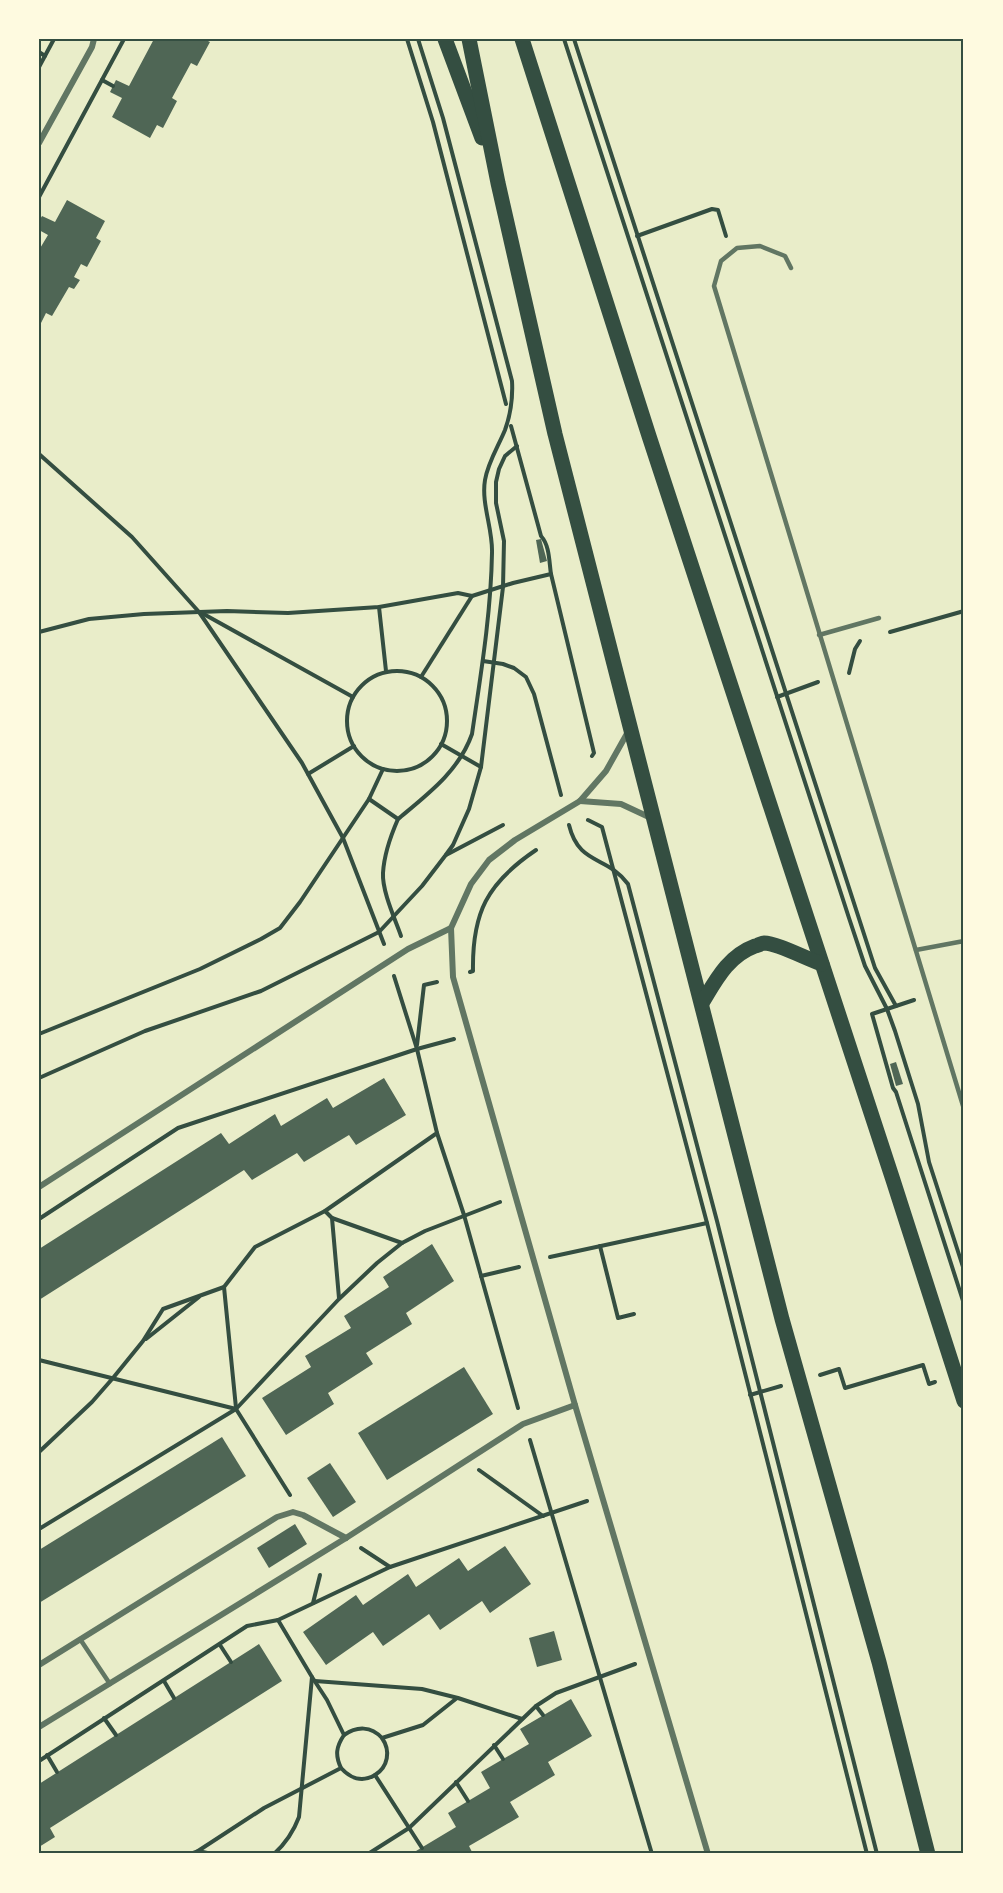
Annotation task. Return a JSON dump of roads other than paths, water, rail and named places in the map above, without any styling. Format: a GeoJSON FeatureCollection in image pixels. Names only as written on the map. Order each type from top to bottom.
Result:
{"type":"FeatureCollection","features":[{"type":"Feature","properties":{"kind":"main road"},"geometry":{"type":"LineString","coordinates":[[445,39],[498,183]]}},
{"type":"Feature","properties":{"kind":"main road"},"geometry":{"type":"LineString","coordinates":[[469,39],[498,183],[555,434],[799,1380],[858,1584],[928,1854]]}},
{"type":"Feature","properties":{"kind":"main road"},"geometry":{"type":"LineString","coordinates":[[522,39],[964,1401]]}},
{"type":"Feature","properties":{"kind":"main road"},"geometry":{"type":"LineString","coordinates":[[702,1003],[728,963],[744,950],[763,943],[783,948],[802,958],[822,964]]}},
{"type":"Feature","properties":{"kind":"street"},"geometry":{"type":"LineString","coordinates":[[39,143],[92,47],[94,39]]}},
{"type":"Feature","properties":{"kind":"street"},"geometry":{"type":"LineString","coordinates":[[631,727],[606,771],[580,801],[515,840],[489,860],[471,884],[452,928],[453,977],[575,1405],[708,1854]]}},
{"type":"Feature","properties":{"kind":"street"},"geometry":{"type":"LineString","coordinates":[[580,801],[621,804],[655,820]]}},
{"type":"Feature","properties":{"kind":"street"},"geometry":{"type":"LineString","coordinates":[[39,1186],[408,949],[452,928]]}},
{"type":"Feature","properties":{"kind":"street"},"geometry":{"type":"LineString","coordinates":[[39,1727],[311,1560],[523,1424],[575,1405]]}},
{"type":"Feature","properties":{"kind":"street"},"geometry":{"type":"LineString","coordinates":[[39,1665],[277,1517],[293,1512],[303,1515],[346,1538]]}},
{"type":"Feature","properties":{"kind":"lane"},"geometry":{"type":"LineString","coordinates":[[791,268],[785,256],[760,246],[737,248],[721,261],[714,286],[964,1109]]}},
{"type":"Feature","properties":{"kind":"lane"},"geometry":{"type":"LineString","coordinates":[[819,635],[879,618]]}},
{"type":"Feature","properties":{"kind":"lane"},"geometry":{"type":"LineString","coordinates":[[916,950],[964,941]]}},
{"type":"Feature","properties":{"kind":"lane"},"geometry":{"type":"LineString","coordinates":[[80,1639],[110,1684]]}}]}
